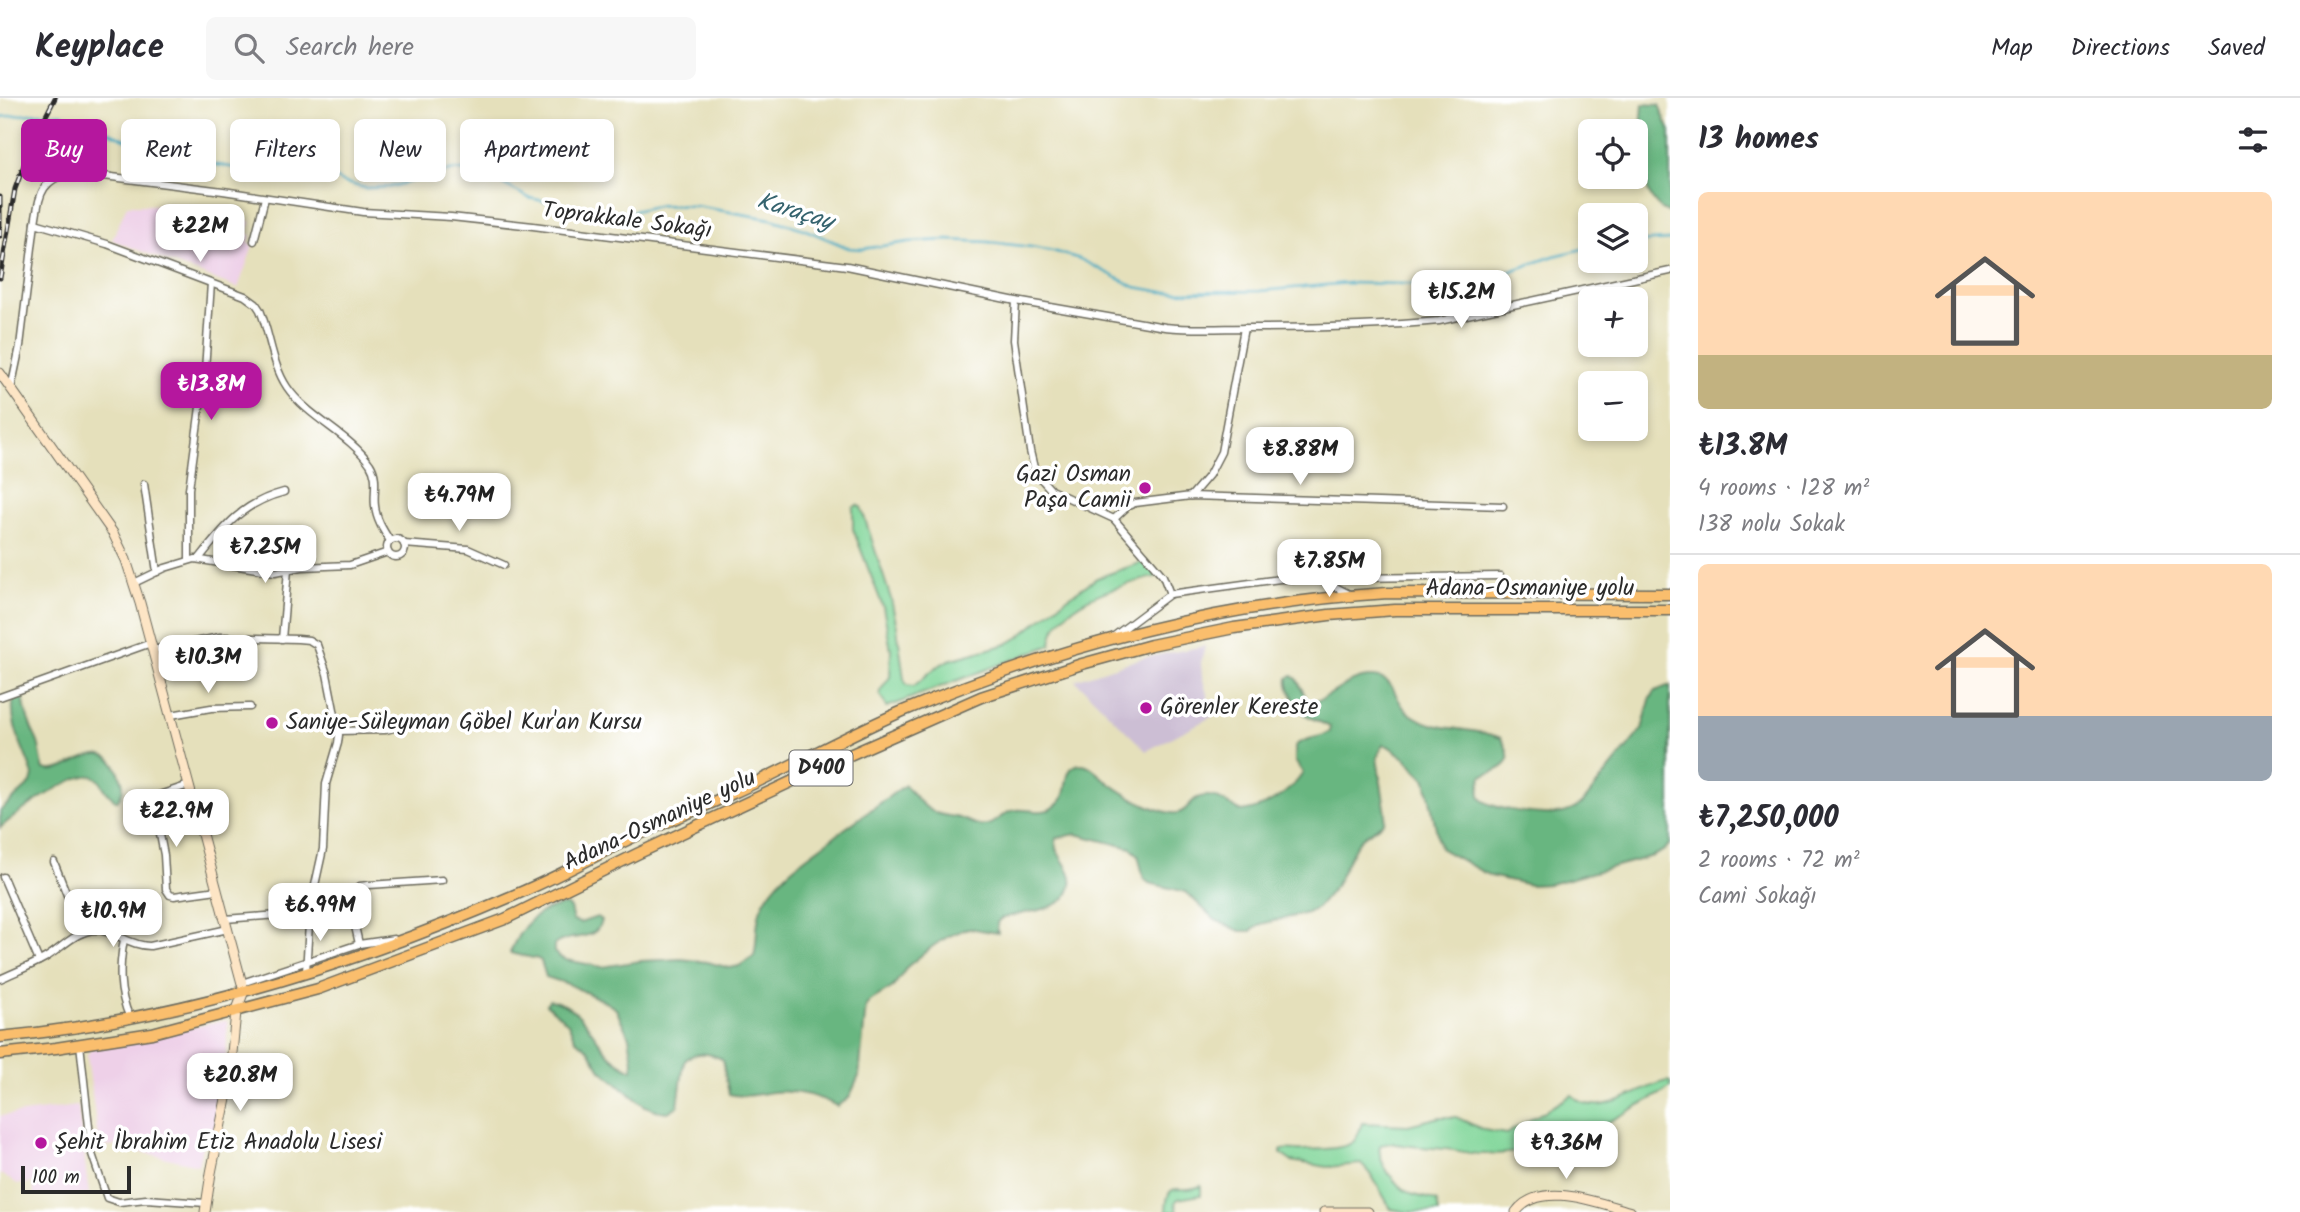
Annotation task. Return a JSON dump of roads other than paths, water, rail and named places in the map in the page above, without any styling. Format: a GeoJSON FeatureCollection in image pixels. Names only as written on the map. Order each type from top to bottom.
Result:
{"type":"FeatureCollection","features":[{"type":"Feature","properties":{"kind":"highway","name":"Adana-Osmaniye yolu"},"geometry":{"type":"LineString","coordinates":[[0,1037],[130,1018],[406,938],[519,894],[902,712],[1043,658],[1113,637],[1251,609],[1352,595],[1670,594]]}},
{"type":"Feature","properties":{"kind":"highway","name":"Adana-Osmaniye yolu"},"geometry":{"type":"LineString","coordinates":[[0,1054],[152,1032],[318,989],[505,919],[637,854],[981,697],[1151,645],[1234,628],[1329,615],[1395,610],[1670,610]]}},
{"type":"Feature","properties":{"kind":"street","name":"Toprakkale Sokağı"},"geometry":{"type":"LineString","coordinates":[[11,390],[21,337],[39,199],[45,185],[51,180],[72,172],[363,212],[451,217],[533,226],[847,266],[1016,301],[1165,327],[1400,325],[1439,321],[1670,271]]}},
{"type":"Feature","properties":{"kind":"street"},"geometry":{"type":"LineString","coordinates":[[254,241],[265,198]]}},
{"type":"Feature","properties":{"kind":"street"},"geometry":{"type":"LineString","coordinates":[[35,223],[107,244],[245,296],[256,304],[265,321],[288,389],[369,463],[375,476],[376,511],[390,541]]}},
{"type":"Feature","properties":{"kind":"street"},"geometry":{"type":"LineString","coordinates":[[189,560],[189,489],[205,370],[211,283]]}},
{"type":"Feature","properties":{"kind":"street"},"geometry":{"type":"LineString","coordinates":[[1016,301],[1014,340],[1035,472],[1051,490],[1114,519],[1163,576],[1170,594]]}},
{"type":"Feature","properties":{"kind":"street"},"geometry":{"type":"LineString","coordinates":[[1191,496],[1209,475],[1222,453],[1244,328]]}},
{"type":"Feature","properties":{"kind":"street"},"geometry":{"type":"LineString","coordinates":[[0,373],[113,533],[134,583],[243,987],[236,1012],[229,1084],[205,1210],[146,1199],[119,1202],[107,1198],[92,1154],[80,1044]]}},
{"type":"Feature","properties":{"kind":"street"},"geometry":{"type":"LineString","coordinates":[[144,484],[157,572]]}},
{"type":"Feature","properties":{"kind":"street"},"geometry":{"type":"LineString","coordinates":[[199,559],[221,531],[244,509],[264,498],[284,492]]}},
{"type":"Feature","properties":{"kind":"street"},"geometry":{"type":"LineString","coordinates":[[1114,519],[1135,503],[1191,496],[1503,506]]}},
{"type":"Feature","properties":{"kind":"street"},"geometry":{"type":"LineString","coordinates":[[404,544],[405,550],[401,555],[393,556],[388,552],[390,541],[398,539],[404,544],[474,550],[504,565]]}},
{"type":"Feature","properties":{"kind":"street"},"geometry":{"type":"LineString","coordinates":[[134,583],[189,560],[199,559],[267,572],[350,565],[388,552]]}},
{"type":"Feature","properties":{"kind":"street"},"geometry":{"type":"LineString","coordinates":[[282,639],[288,570]]}},
{"type":"Feature","properties":{"kind":"street"},"geometry":{"type":"LineString","coordinates":[[1113,637],[1170,594],[1264,581],[1318,578],[1500,576]]}},
{"type":"Feature","properties":{"kind":"street"},"geometry":{"type":"LineString","coordinates":[[1318,578],[1352,595]]}},
{"type":"Feature","properties":{"kind":"street"},"geometry":{"type":"LineString","coordinates":[[0,697],[152,646],[220,637],[309,640],[317,645],[327,674],[338,743],[326,784],[321,862],[310,908],[307,967],[359,944],[406,938]]}},
{"type":"Feature","properties":{"kind":"street"},"geometry":{"type":"LineString","coordinates":[[171,715],[211,708],[250,707]]}},
{"type":"Feature","properties":{"kind":"street"},"geometry":{"type":"LineString","coordinates":[[338,731],[386,730],[410,724]]}},
{"type":"Feature","properties":{"kind":"street"},"geometry":{"type":"LineString","coordinates":[[189,785],[153,799],[164,855],[166,889],[174,896],[217,890]]}},
{"type":"Feature","properties":{"kind":"street"},"geometry":{"type":"LineString","coordinates":[[54,862],[82,933]]}},
{"type":"Feature","properties":{"kind":"street"},"geometry":{"type":"LineString","coordinates":[[4,877],[39,961]]}},
{"type":"Feature","properties":{"kind":"street"},"geometry":{"type":"LineString","coordinates":[[359,944],[350,904],[351,893],[358,887],[442,880]]}},
{"type":"Feature","properties":{"kind":"street"},"geometry":{"type":"LineString","coordinates":[[0,979],[39,961],[82,933],[100,930],[150,946],[226,924],[292,914],[310,908]]}},
{"type":"Feature","properties":{"kind":"street"},"geometry":{"type":"LineString","coordinates":[[124,939],[120,978],[123,1002],[130,1018]]}},
{"type":"Feature","properties":{"kind":"street"},"geometry":{"type":"LineString","coordinates":[[1516,1212],[1532,1198],[1553,1194],[1631,1212]]}},
{"type":"Feature","properties":{"kind":"street"},"geometry":{"type":"LineString","coordinates":[[1324,1212],[1368,1212]]}},
{"type":"Feature","properties":{"kind":"waterway","name":"Karaçay"},"geometry":{"type":"LineString","coordinates":[[0,117],[61,114],[82,120],[148,149],[185,160],[243,169],[300,162],[342,182],[365,188],[390,187],[449,171],[463,170],[484,174],[529,198],[598,215],[615,215],[661,205],[695,206],[771,219],[849,248],[947,240],[1031,247],[1080,259],[1135,287],[1163,292],[1260,291],[1348,283],[1462,285],[1578,250]]}},
{"type":"Feature","properties":{"kind":"waterway","name":"Karaçay"},"geometry":{"type":"LineString","coordinates":[[1648,241],[1670,240]]}},
{"type":"Feature","properties":{"kind":"railway"},"geometry":{"type":"LineString","coordinates":[[0,278],[15,189],[33,141],[55,98]]}},
{"type":"Feature","properties":{"kind":"railway"},"geometry":{"type":"LineString","coordinates":[[0,197],[0,236]]}},
{"type":"Feature","properties":{"kind":"place","name":"Gazi Osman Paşa Camii"},"geometry":{"type":"Point","coordinates":[1145,488]}},
{"type":"Feature","properties":{"kind":"place","name":"Görenler Kereste"},"geometry":{"type":"Point","coordinates":[1146,708]}},
{"type":"Feature","properties":{"kind":"place","name":"Saniye-Süleyman Göbel Kur'an Kursu"},"geometry":{"type":"Point","coordinates":[272,723]}},
{"type":"Feature","properties":{"kind":"place","name":"Şehit İbrahim Etiz Anadolu Lisesi"},"geometry":{"type":"Point","coordinates":[41,1143]}}]}
